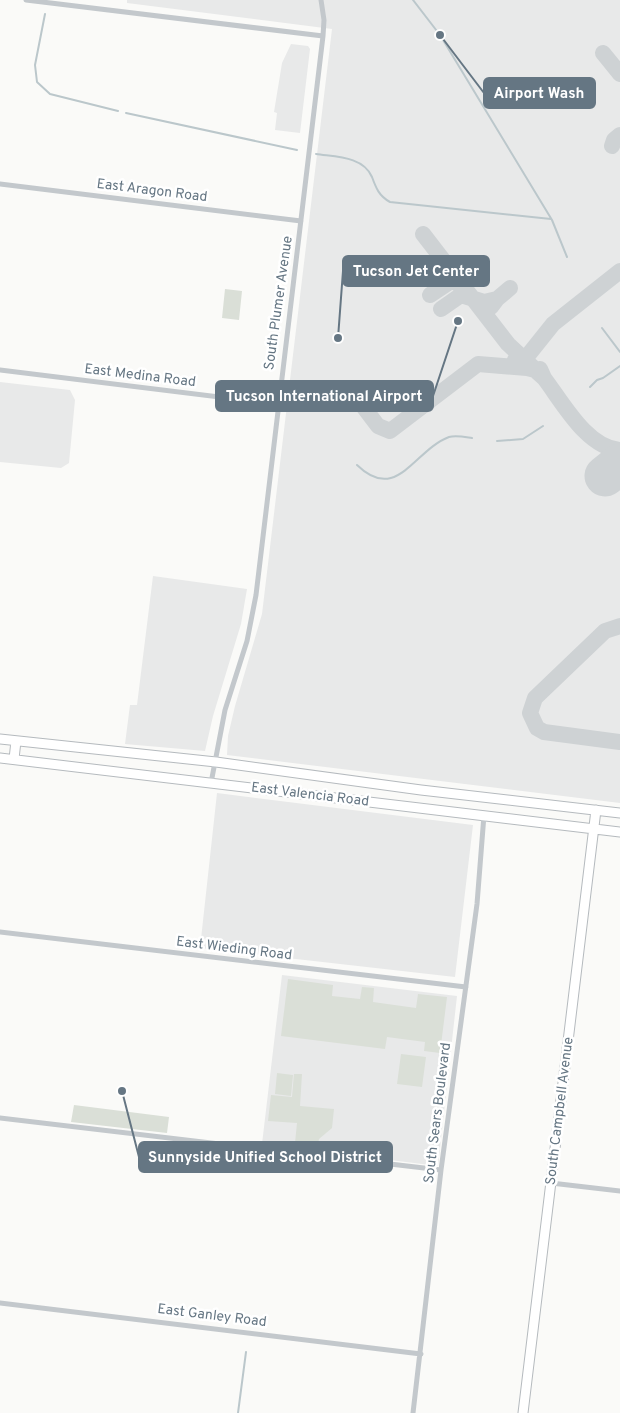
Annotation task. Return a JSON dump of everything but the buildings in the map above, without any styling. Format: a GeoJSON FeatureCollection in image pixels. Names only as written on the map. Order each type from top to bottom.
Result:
{"type":"FeatureCollection","features":[{"type":"Feature","properties":{"kind":"main road","name":"East Valencia Road"},"geometry":{"type":"LineString","coordinates":[[0,738],[216,762],[422,790],[620,813]]}},
{"type":"Feature","properties":{"kind":"main road"},"geometry":{"type":"LineString","coordinates":[[14,759],[16,740]]}},
{"type":"Feature","properties":{"kind":"main road","name":"East Valencia Road"},"geometry":{"type":"LineString","coordinates":[[0,758],[620,832]]}},
{"type":"Feature","properties":{"kind":"main road","name":"South Campbell Avenue"},"geometry":{"type":"LineString","coordinates":[[523,1413],[596,810]]}},
{"type":"Feature","properties":{"kind":"street"},"geometry":{"type":"LineString","coordinates":[[26,0],[323,36]]}},
{"type":"Feature","properties":{"kind":"street","name":"South Plumer Avenue"},"geometry":{"type":"LineString","coordinates":[[211,783],[225,710],[247,639],[256,595],[277,404],[323,36],[324,20],[320,0]]}},
{"type":"Feature","properties":{"kind":"street","name":"East Aragon Road"},"geometry":{"type":"LineString","coordinates":[[0,184],[301,221]]}},
{"type":"Feature","properties":{"kind":"street","name":"East Medina Road"},"geometry":{"type":"LineString","coordinates":[[0,370],[277,404]]}},
{"type":"Feature","properties":{"kind":"street","name":"South Sears Boulevard"},"geometry":{"type":"LineString","coordinates":[[413,1413],[442,1170],[477,904],[484,815]]}},
{"type":"Feature","properties":{"kind":"street","name":"East Wieding Road"},"geometry":{"type":"LineString","coordinates":[[0,932],[466,987]]}},
{"type":"Feature","properties":{"kind":"street"},"geometry":{"type":"LineString","coordinates":[[0,1118],[442,1170]]}},
{"type":"Feature","properties":{"kind":"street"},"geometry":{"type":"LineString","coordinates":[[551,1183],[620,1191]]}},
{"type":"Feature","properties":{"kind":"street","name":"East Ganley Road"},"geometry":{"type":"LineString","coordinates":[[0,1302],[421,1354]]}},
{"type":"Feature","properties":{"kind":"shaded area"},"geometry":{"type":"Polygon","coordinates":[[[127,0],[620,0],[620,803],[227,755],[228,736],[235,706],[262,614],[332,29],[127,3],[127,0]]]}},
{"type":"Feature","properties":{"kind":"shaded area"},"geometry":{"type":"Polygon","coordinates":[[[291,44],[308,46],[310,49],[300,133],[275,130],[277,113],[274,112],[282,63],[291,44]]]}},
{"type":"Feature","properties":{"kind":"shaded area"},"geometry":{"type":"Polygon","coordinates":[[[225,289],[242,291],[239,320],[222,318],[225,289]]]}},
{"type":"Feature","properties":{"kind":"shaded area"},"geometry":{"type":"Polygon","coordinates":[[[0,382],[70,390],[75,400],[69,463],[61,468],[0,462],[0,382]]]}},
{"type":"Feature","properties":{"kind":"shaded area"},"geometry":{"type":"Polygon","coordinates":[[[153,576],[247,589],[241,624],[213,716],[205,751],[125,744],[130,705],[137,705],[153,576]]]}},
{"type":"Feature","properties":{"kind":"shaded area"},"geometry":{"type":"Polygon","coordinates":[[[217,793],[473,825],[455,977],[200,948],[217,793]]]}},
{"type":"Feature","properties":{"kind":"shaded area"},"geometry":{"type":"Polygon","coordinates":[[[282,975],[457,996],[438,1166],[262,1144],[282,975]]]}},
{"type":"Feature","properties":{"kind":"shaded area"},"geometry":{"type":"Polygon","coordinates":[[[288,979],[333,985],[332,996],[360,999],[362,987],[374,988],[373,1002],[416,1008],[418,994],[447,997],[440,1053],[424,1051],[425,1042],[387,1037],[385,1049],[281,1036],[288,979]]]}},
{"type":"Feature","properties":{"kind":"shaded area"},"geometry":{"type":"Polygon","coordinates":[[[401,1054],[426,1057],[422,1087],[397,1084],[401,1054]]]}},
{"type":"Feature","properties":{"kind":"shaded area"},"geometry":{"type":"Polygon","coordinates":[[[277,1073],[293,1075],[291,1096],[275,1094],[277,1073]]]}},
{"type":"Feature","properties":{"kind":"shaded area"},"geometry":{"type":"Polygon","coordinates":[[[294,1074],[302,1074],[300,1106],[334,1109],[332,1128],[319,1139],[318,1145],[295,1143],[297,1123],[268,1121],[271,1095],[292,1097],[294,1074]]]}},
{"type":"Feature","properties":{"kind":"shaded area"},"geometry":{"type":"Polygon","coordinates":[[[74,1105],[169,1117],[167,1133],[71,1122],[74,1105]]]}},
{"type":"Feature","properties":{"kind":"waterway"},"geometry":{"type":"LineString","coordinates":[[413,0],[440,35],[552,220],[567,257]]}},
{"type":"Feature","properties":{"kind":"waterway"},"geometry":{"type":"LineString","coordinates":[[45,14],[35,65],[37,82],[50,94],[118,111]]}},
{"type":"Feature","properties":{"kind":"waterway"},"geometry":{"type":"LineString","coordinates":[[126,113],[297,150]]}},
{"type":"Feature","properties":{"kind":"waterway"},"geometry":{"type":"LineString","coordinates":[[316,154],[340,157],[362,165],[368,170],[381,194],[390,202],[551,219]]}},
{"type":"Feature","properties":{"kind":"waterway"},"geometry":{"type":"LineString","coordinates":[[602,328],[620,352]]}},
{"type":"Feature","properties":{"kind":"waterway"},"geometry":{"type":"LineString","coordinates":[[590,387],[597,380],[620,366]]}},
{"type":"Feature","properties":{"kind":"waterway"},"geometry":{"type":"LineString","coordinates":[[497,441],[523,439],[543,426]]}},
{"type":"Feature","properties":{"kind":"waterway"},"geometry":{"type":"LineString","coordinates":[[357,465],[371,476],[383,479],[394,477],[425,452],[449,437],[472,438]]}},
{"type":"Feature","properties":{"kind":"waterway"},"geometry":{"type":"LineString","coordinates":[[238,1413],[246,1352]]}},
{"type":"Feature","properties":{"kind":"taxiway"},"geometry":{"type":"LineString","coordinates":[[603,53],[620,74]]}},
{"type":"Feature","properties":{"kind":"taxiway"},"geometry":{"type":"LineString","coordinates":[[612,146],[614,140],[620,135]]}},
{"type":"Feature","properties":{"kind":"taxiway"},"geometry":{"type":"LineString","coordinates":[[423,234],[508,344],[537,371]]}},
{"type":"Feature","properties":{"kind":"taxiway"},"geometry":{"type":"LineString","coordinates":[[515,360],[529,354],[553,324],[620,271]]}},
{"type":"Feature","properties":{"kind":"taxiway"},"geometry":{"type":"LineString","coordinates":[[430,295],[451,281],[462,285]]}},
{"type":"Feature","properties":{"kind":"taxiway"},"geometry":{"type":"LineString","coordinates":[[491,307],[510,288]]}},
{"type":"Feature","properties":{"kind":"taxiway"},"geometry":{"type":"LineString","coordinates":[[441,309],[461,295],[484,302],[497,299]]}},
{"type":"Feature","properties":{"kind":"taxiway"},"geometry":{"type":"LineString","coordinates":[[359,401],[378,426],[390,431],[478,364],[527,368],[535,370],[544,378]]}},
{"type":"Feature","properties":{"kind":"taxiway"},"geometry":{"type":"LineString","coordinates":[[540,369],[544,378],[586,433],[608,447],[620,450]]}},
{"type":"Feature","properties":{"kind":"taxiway"},"geometry":{"type":"LineString","coordinates":[[612,470],[620,481]]}},
{"type":"Feature","properties":{"kind":"taxiway"},"geometry":{"type":"LineString","coordinates":[[620,626],[605,631],[535,698],[530,713],[537,728],[544,732],[620,742]]}},
{"type":"Feature","properties":{"kind":"runway"},"geometry":{"type":"LineString","coordinates":[[605,476],[620,464]]}},
{"type":"Feature","properties":{"kind":"place","name":"Airport Wash"},"geometry":{"type":"Point","coordinates":[440,35]}},
{"type":"Feature","properties":{"kind":"place","name":"Tucson International Airport"},"geometry":{"type":"Point","coordinates":[458,321]}},
{"type":"Feature","properties":{"kind":"place","name":"Tucson Jet Center"},"geometry":{"type":"Point","coordinates":[338,338]}},
{"type":"Feature","properties":{"kind":"place","name":"Sunnyside Unified School District"},"geometry":{"type":"Point","coordinates":[122,1091]}}]}
